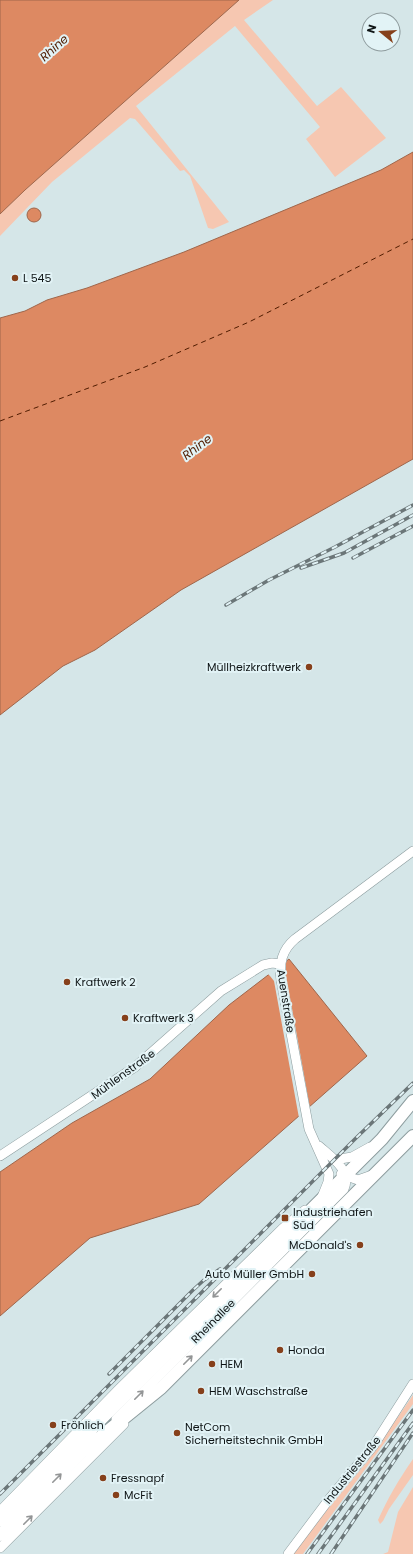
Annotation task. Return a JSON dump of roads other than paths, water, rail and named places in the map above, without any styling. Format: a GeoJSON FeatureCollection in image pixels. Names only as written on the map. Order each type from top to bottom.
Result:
{"type":"FeatureCollection","features":[{"type":"Feature","properties":{"kind":"main road","name":"Rheinallee"},"geometry":{"type":"LineString","coordinates":[[0,1520],[321,1201],[382,1139],[413,1101]]}},
{"type":"Feature","properties":{"kind":"main road","name":"Rheinallee"},"geometry":{"type":"LineString","coordinates":[[0,1535],[82,1452],[161,1388],[413,1136]]}},
{"type":"Feature","properties":{"kind":"street","name":"Auenstraße"},"geometry":{"type":"LineString","coordinates":[[321,1201],[329,1177],[326,1166],[309,1130],[306,1117],[281,980],[280,964],[286,948],[295,938],[413,851]]}},
{"type":"Feature","properties":{"kind":"street","name":"Mühlenstraße"},"geometry":{"type":"LineString","coordinates":[[0,1156],[135,1067],[208,1001],[237,980],[263,965],[272,963],[280,964]]}},
{"type":"Feature","properties":{"kind":"street"},"geometry":{"type":"LineString","coordinates":[[334,1160],[352,1157],[382,1139]]}},
{"type":"Feature","properties":{"kind":"street","name":"Auenstraße"},"geometry":{"type":"LineString","coordinates":[[314,1141],[343,1169],[345,1176]]}},
{"type":"Feature","properties":{"kind":"street","name":"Auenstraße"},"geometry":{"type":"LineString","coordinates":[[322,1157],[338,1172],[355,1180],[361,1180],[375,1174]]}},
{"type":"Feature","properties":{"kind":"street","name":"Rheinallee"},"geometry":{"type":"LineString","coordinates":[[82,1452],[344,1189],[346,1183],[345,1176]]}},
{"type":"Feature","properties":{"kind":"street","name":"Rheinallee"},"geometry":{"type":"LineString","coordinates":[[0,1512],[283,1228],[295,1217],[321,1201]]}},
{"type":"Feature","properties":{"kind":"street","name":"Rheinallee"},"geometry":{"type":"LineString","coordinates":[[115,1405],[159,1351]]}},
{"type":"Feature","properties":{"kind":"street","name":"Industriestraße"},"geometry":{"type":"LineString","coordinates":[[288,1554],[330,1498],[374,1445],[413,1384]]}},
{"type":"Feature","properties":{"kind":"street","name":"Rheinallee"},"geometry":{"type":"LineString","coordinates":[[0,1548],[161,1388]]}},
{"type":"Feature","properties":{"kind":"water","name":"Rhine"},"geometry":{"type":"Polygon","coordinates":[[[0,0],[239,0],[25,190],[0,214],[0,0]]]}},
{"type":"Feature","properties":{"kind":"water","name":"Rhine"},"geometry":{"type":"Polygon","coordinates":[[[413,152],[413,459],[181,590],[95,650],[63,666],[0,715],[0,318],[25,311],[47,300],[87,288],[184,252],[381,170],[413,152]]]}},
{"type":"Feature","properties":{"kind":"water"},"geometry":{"type":"Polygon","coordinates":[[[34,208],[39,210],[41,215],[39,220],[34,222],[29,220],[27,215],[29,210],[34,208]]]}},
{"type":"Feature","properties":{"kind":"water"},"geometry":{"type":"Polygon","coordinates":[[[289,959],[367,1056],[199,1204],[90,1238],[0,1316],[0,1172],[72,1123],[150,1079],[229,1005],[289,959]]]}},
{"type":"Feature","properties":{"kind":"railway"},"geometry":{"type":"LineString","coordinates":[[226,605],[269,580],[335,547],[413,505]]}},
{"type":"Feature","properties":{"kind":"railway"},"geometry":{"type":"LineString","coordinates":[[301,568],[344,553],[413,515]]}},
{"type":"Feature","properties":{"kind":"railway"},"geometry":{"type":"LineString","coordinates":[[353,558],[413,526]]}},
{"type":"Feature","properties":{"kind":"railway"},"geometry":{"type":"LineString","coordinates":[[0,1494],[355,1139],[413,1083]]}},
{"type":"Feature","properties":{"kind":"railway"},"geometry":{"type":"LineString","coordinates":[[109,1374],[193,1290],[220,1269]]}},
{"type":"Feature","properties":{"kind":"railway"},"geometry":{"type":"LineString","coordinates":[[307,1554],[413,1410]]}},
{"type":"Feature","properties":{"kind":"railway"},"geometry":{"type":"LineString","coordinates":[[318,1554],[413,1423]]}},
{"type":"Feature","properties":{"kind":"railway"},"geometry":{"type":"LineString","coordinates":[[331,1554],[413,1433]]}},
{"type":"Feature","properties":{"kind":"place","name":"L 545"},"geometry":{"type":"Point","coordinates":[15,278]}},
{"type":"Feature","properties":{"kind":"place","name":"Müllheizkraftwerk"},"geometry":{"type":"Point","coordinates":[309,667]}},
{"type":"Feature","properties":{"kind":"place","name":"Kraftwerk 2"},"geometry":{"type":"Point","coordinates":[67,982]}},
{"type":"Feature","properties":{"kind":"place","name":"Kraftwerk 3"},"geometry":{"type":"Point","coordinates":[125,1018]}},
{"type":"Feature","properties":{"kind":"place","name":"Industriehafen Süd"},"geometry":{"type":"Point","coordinates":[285,1218]}},
{"type":"Feature","properties":{"kind":"place","name":"McDonald's"},"geometry":{"type":"Point","coordinates":[360,1245]}},
{"type":"Feature","properties":{"kind":"place","name":"Auto Müller GmbH"},"geometry":{"type":"Point","coordinates":[312,1274]}},
{"type":"Feature","properties":{"kind":"place","name":"Honda"},"geometry":{"type":"Point","coordinates":[280,1350]}},
{"type":"Feature","properties":{"kind":"place","name":"HEM"},"geometry":{"type":"Point","coordinates":[212,1364]}},
{"type":"Feature","properties":{"kind":"place","name":"HEM Waschstraße"},"geometry":{"type":"Point","coordinates":[201,1391]}},
{"type":"Feature","properties":{"kind":"place","name":"Fröhlich"},"geometry":{"type":"Point","coordinates":[53,1425]}},
{"type":"Feature","properties":{"kind":"place","name":"NetCom Sicherheitstechnik GmbH"},"geometry":{"type":"Point","coordinates":[177,1433]}},
{"type":"Feature","properties":{"kind":"place","name":"Fressnapf"},"geometry":{"type":"Point","coordinates":[103,1478]}},
{"type":"Feature","properties":{"kind":"place","name":"McFit"},"geometry":{"type":"Point","coordinates":[116,1495]}}]}
